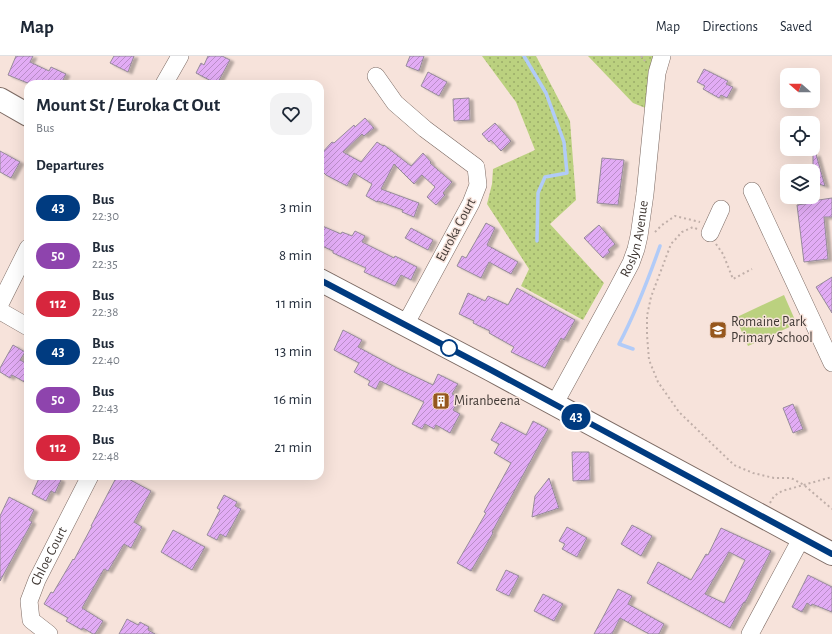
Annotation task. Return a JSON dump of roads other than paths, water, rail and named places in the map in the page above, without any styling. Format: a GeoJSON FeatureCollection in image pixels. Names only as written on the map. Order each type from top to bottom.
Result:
{"type":"FeatureCollection","features":[{"type":"Feature","properties":{"kind":"highway"},"geometry":{"type":"LineString","coordinates":[[0,99],[24,113]]}},
{"type":"Feature","properties":{"kind":"highway"},"geometry":{"type":"LineString","coordinates":[[324,282],[832,554]]}},
{"type":"Feature","properties":{"kind":"street"},"geometry":{"type":"LineString","coordinates":[[166,80],[180,56]]}},
{"type":"Feature","properties":{"kind":"street","name":"Roslyn Avenue"},"geometry":{"type":"LineString","coordinates":[[554,405],[631,263],[636,249],[645,194],[657,73],[662,56]]}},
{"type":"Feature","properties":{"kind":"street","name":"Euroka Court"},"geometry":{"type":"LineString","coordinates":[[376,76],[395,103],[425,129],[476,167],[478,186],[471,203],[415,307],[404,324]]}},
{"type":"Feature","properties":{"kind":"street"},"geometry":{"type":"LineString","coordinates":[[752,191],[832,362]]}},
{"type":"Feature","properties":{"kind":"street"},"geometry":{"type":"LineString","coordinates":[[712,230],[721,209]]}},
{"type":"Feature","properties":{"kind":"street"},"geometry":{"type":"LineString","coordinates":[[0,304],[24,256]]}},
{"type":"Feature","properties":{"kind":"street"},"geometry":{"type":"LineString","coordinates":[[0,311],[24,326]]}},
{"type":"Feature","properties":{"kind":"street","name":"Chloe Court"},"geometry":{"type":"LineString","coordinates":[[48,634],[31,620],[29,601],[37,580],[88,480]]}},
{"type":"Feature","properties":{"kind":"street"},"geometry":{"type":"LineString","coordinates":[[750,634],[802,538]]}},
{"type":"Feature","properties":{"kind":"waterway"},"geometry":{"type":"LineString","coordinates":[[524,56],[546,93],[564,142],[567,173],[545,177],[538,193],[537,241]]}},
{"type":"Feature","properties":{"kind":"waterway"},"geometry":{"type":"LineString","coordinates":[[633,349],[619,344],[631,320],[660,246]]}},
{"type":"Feature","properties":{"kind":"place","name":"Romaine Park Primary School"},"geometry":{"type":"Point","coordinates":[718,330]}},
{"type":"Feature","properties":{"kind":"place","name":"Miranbeena"},"geometry":{"type":"Point","coordinates":[441,401]}}]}
